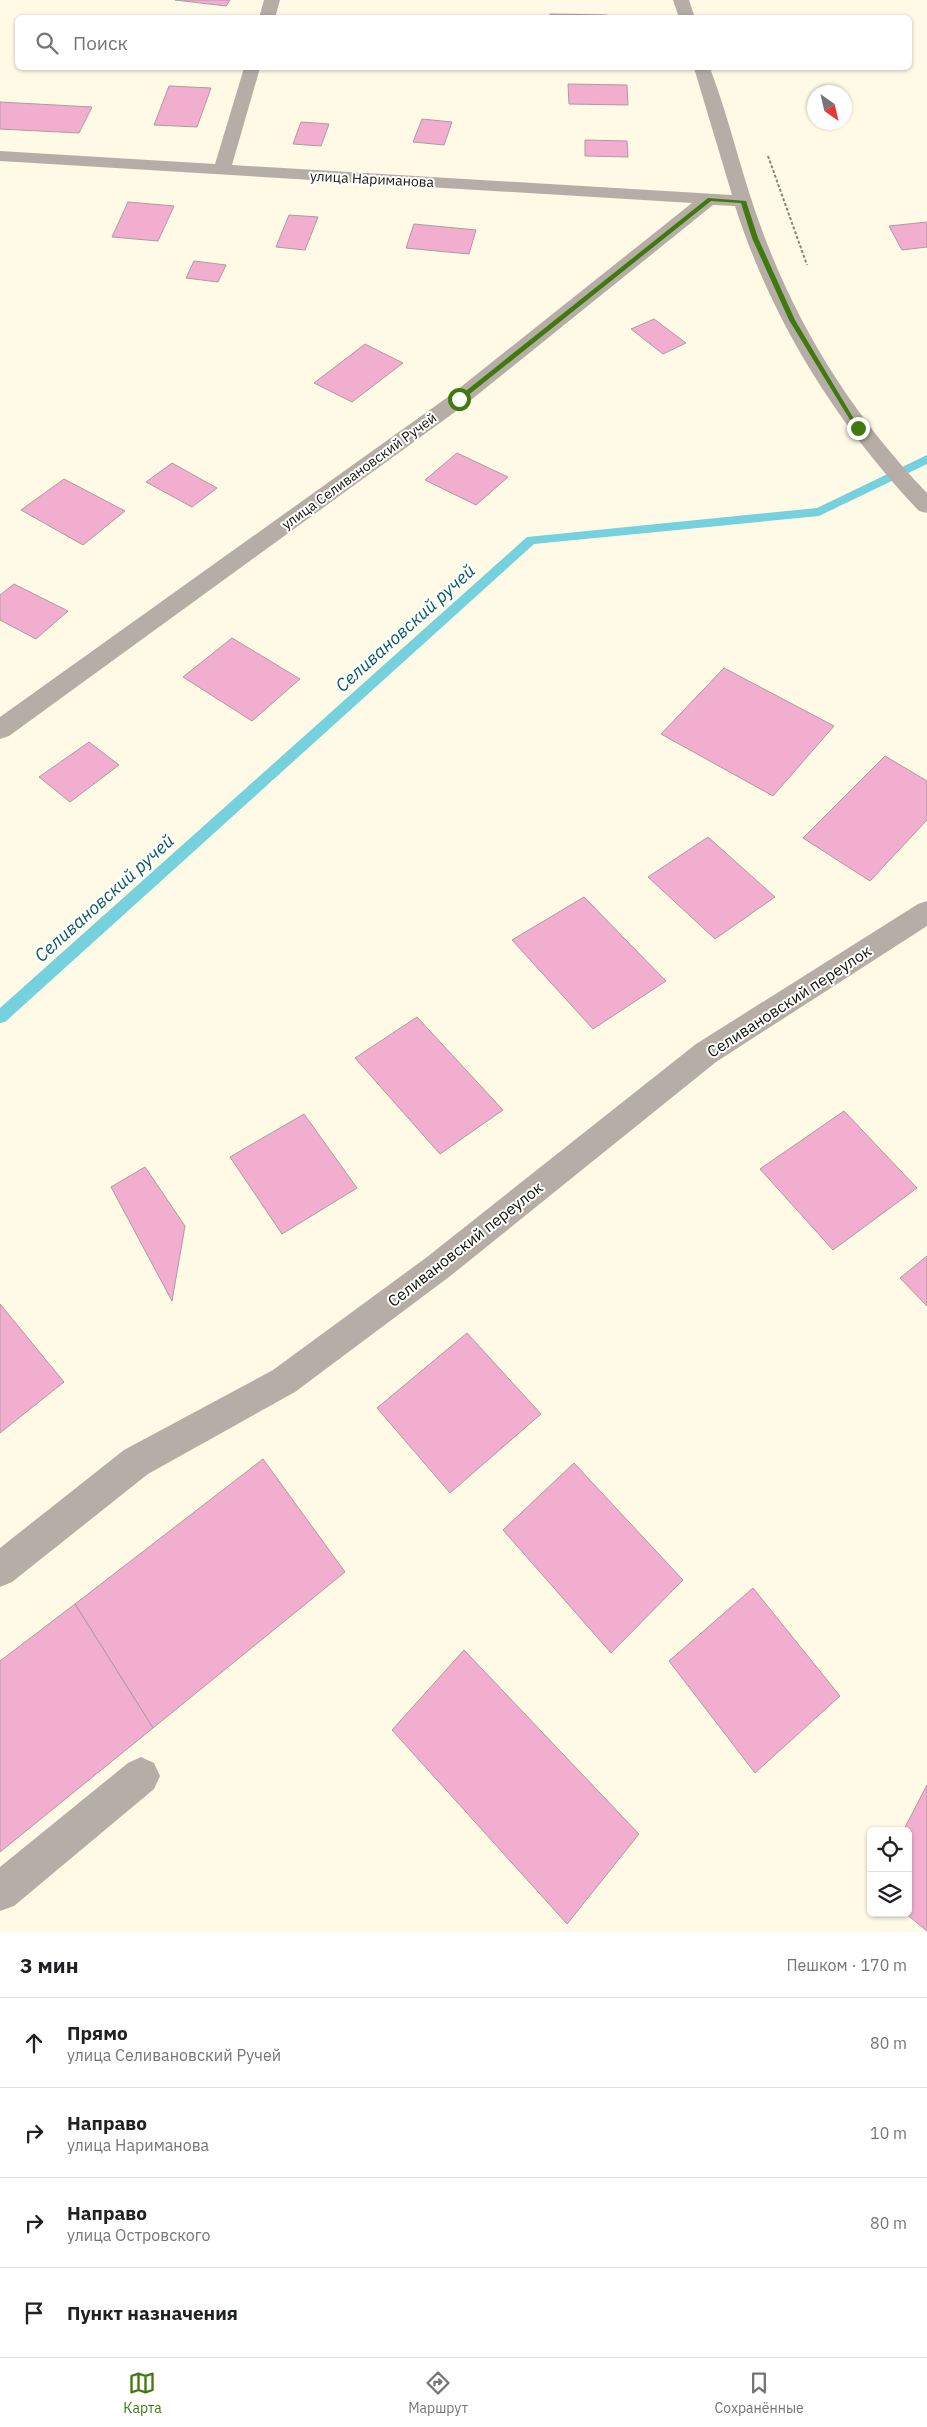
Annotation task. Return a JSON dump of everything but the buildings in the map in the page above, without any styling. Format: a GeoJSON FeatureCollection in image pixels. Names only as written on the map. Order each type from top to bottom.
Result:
{"type":"FeatureCollection","features":[{"type":"Feature","properties":{"kind":"street"},"geometry":{"type":"LineString","coordinates":[[268,15],[272,0]]}},
{"type":"Feature","properties":{"kind":"street"},"geometry":{"type":"LineString","coordinates":[[681,0],[686,15]]}},
{"type":"Feature","properties":{"kind":"street"},"geometry":{"type":"LineString","coordinates":[[222,170],[251,70]]}},
{"type":"Feature","properties":{"kind":"street"},"geometry":{"type":"LineString","coordinates":[[703,70],[755,238],[792,320],[858,428],[896,475],[927,506]]}},
{"type":"Feature","properties":{"kind":"street","name":"улица Нариманова"},"geometry":{"type":"LineString","coordinates":[[0,156],[743,201]]}},
{"type":"Feature","properties":{"kind":"street","name":"улица Селивановский Ручей"},"geometry":{"type":"LineString","coordinates":[[0,730],[459,399],[710,199]]}},
{"type":"Feature","properties":{"kind":"street","name":"Селивановский переулок"},"geometry":{"type":"LineString","coordinates":[[0,1570],[136,1462],[284,1381],[438,1267],[706,1054],[927,912]]}},
{"type":"Feature","properties":{"kind":"street"},"geometry":{"type":"LineString","coordinates":[[0,1892],[141,1776]]}},
{"type":"Feature","properties":{"kind":"path"},"geometry":{"type":"LineString","coordinates":[[765,148],[809,271]]}},
{"type":"Feature","properties":{"kind":"waterway","name":"Селивановский ручей"},"geometry":{"type":"LineString","coordinates":[[0,1017],[531,540],[819,512],[927,459]]}},
{"type":"Feature","properties":{"kind":"route"},"geometry":{"type":"LineString","coordinates":[[459,399],[710,199],[743,201],[755,238],[792,320],[858,428]]}}]}
